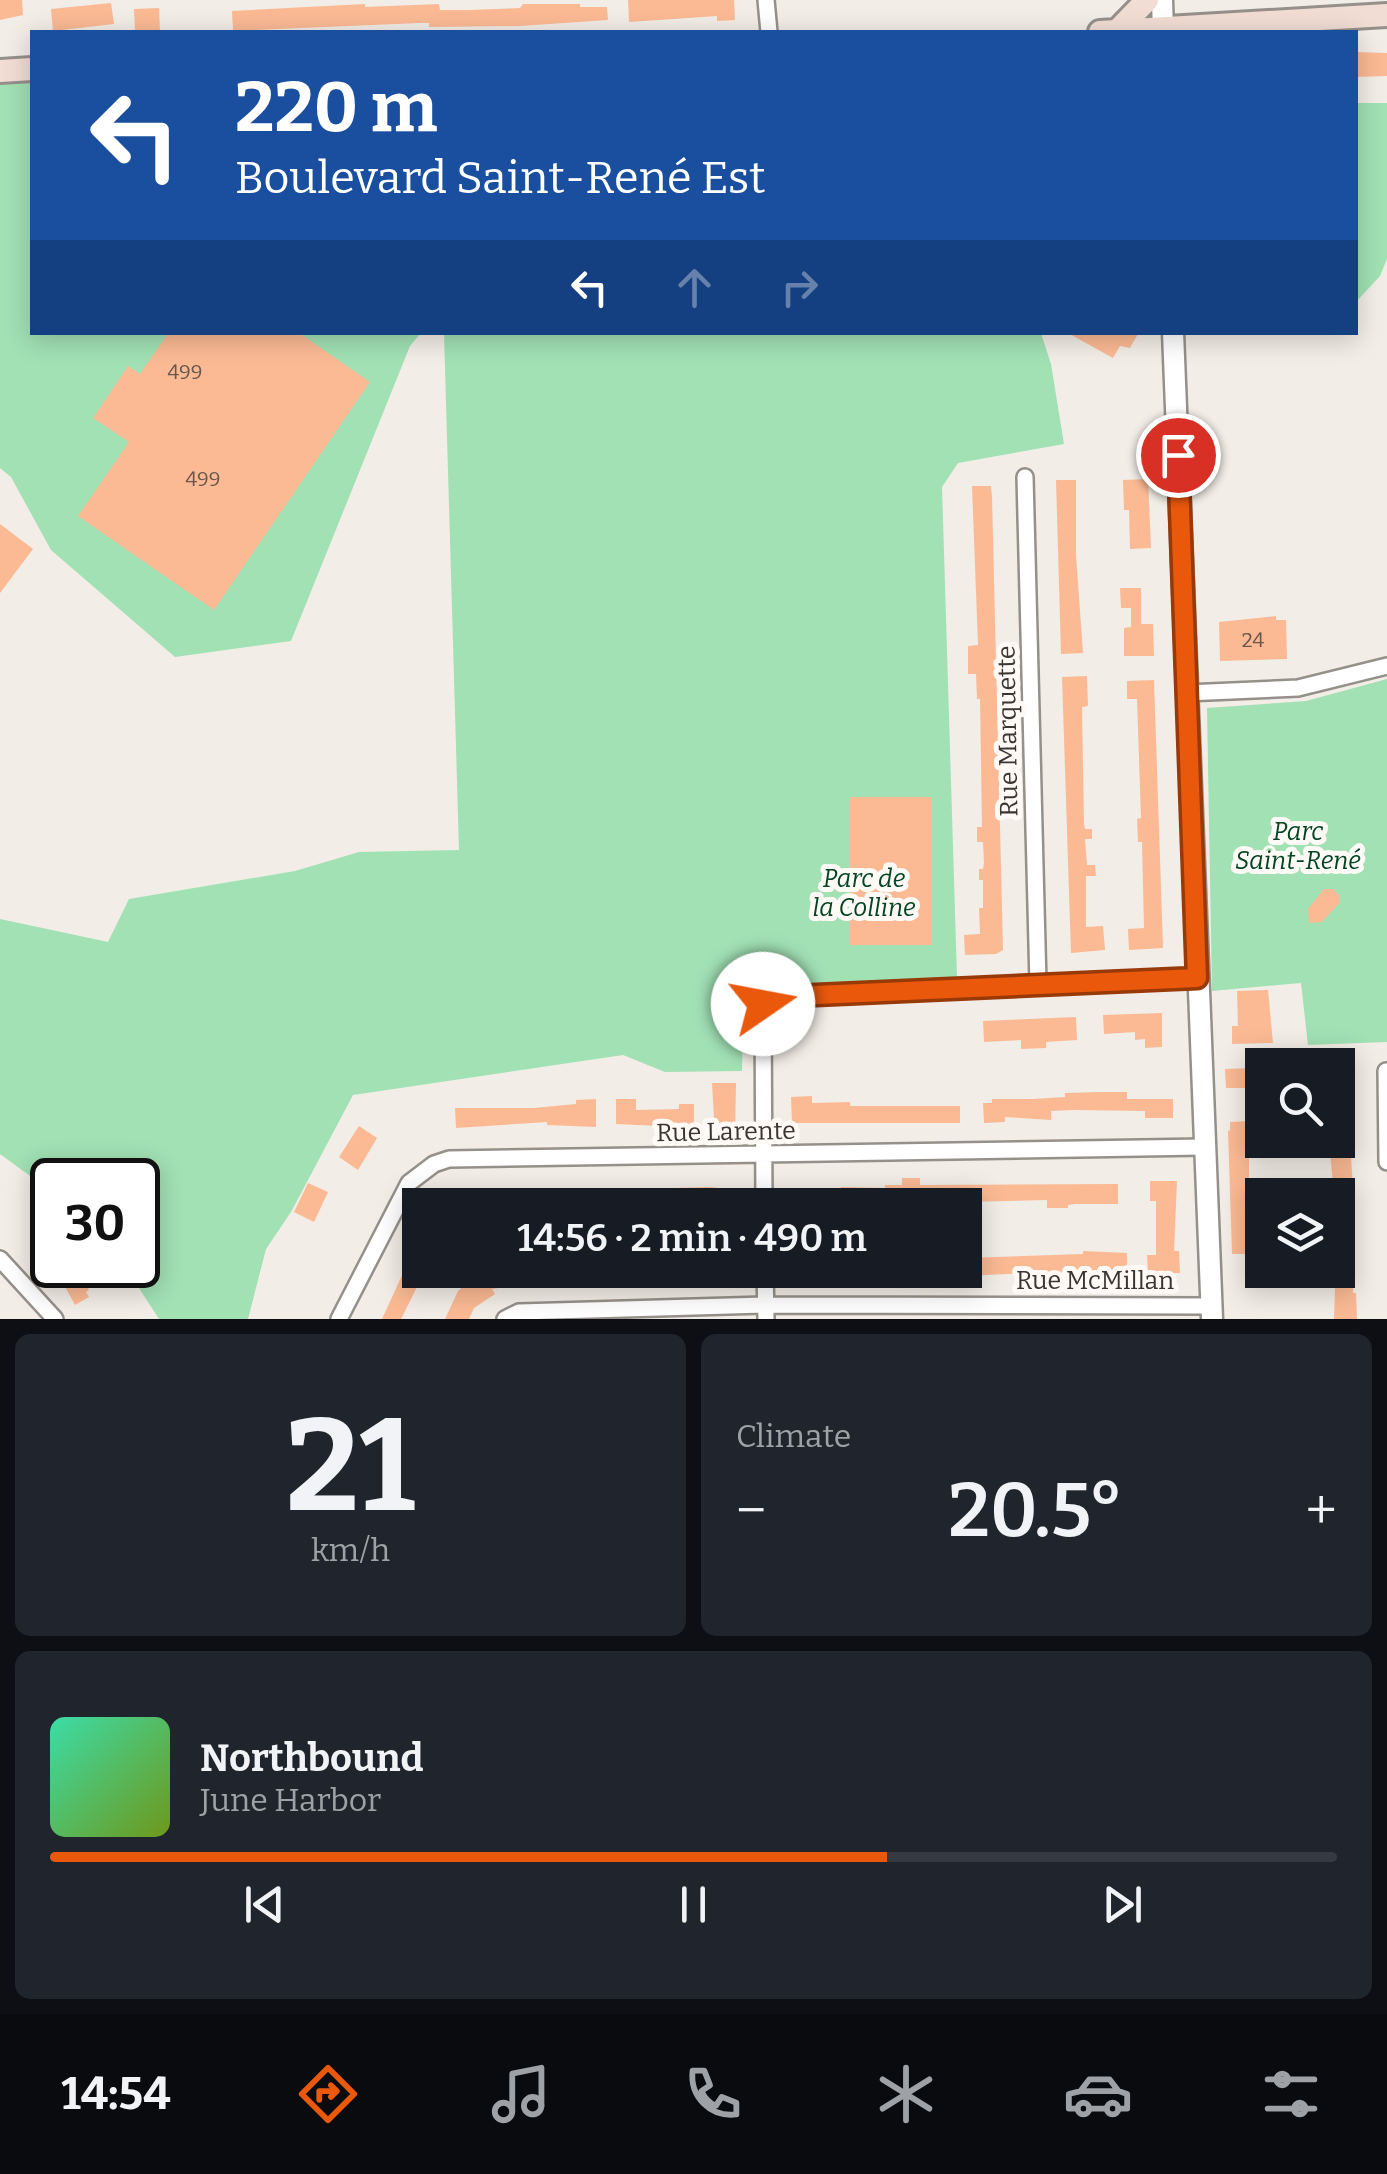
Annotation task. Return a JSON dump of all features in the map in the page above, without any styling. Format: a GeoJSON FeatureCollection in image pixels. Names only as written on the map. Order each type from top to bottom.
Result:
{"type":"FeatureCollection","features":[{"type":"Feature","properties":{"kind":"main road"},"geometry":{"type":"LineString","coordinates":[[1118,30],[1147,0]]}},
{"type":"Feature","properties":{"kind":"main road"},"geometry":{"type":"LineString","coordinates":[[1177,30],[1387,15]]}},
{"type":"Feature","properties":{"kind":"main road"},"geometry":{"type":"LineString","coordinates":[[0,71],[30,70]]}},
{"type":"Feature","properties":{"kind":"street"},"geometry":{"type":"LineString","coordinates":[[766,0],[768,30]]}},
{"type":"Feature","properties":{"kind":"street"},"geometry":{"type":"LineString","coordinates":[[1162,0],[1163,30]]}},
{"type":"Feature","properties":{"kind":"street"},"geometry":{"type":"LineString","coordinates":[[1172,335],[1211,1312]]}},
{"type":"Feature","properties":{"kind":"street","name":"Rue Marquette"},"geometry":{"type":"LineString","coordinates":[[1025,476],[1038,984]]}},
{"type":"Feature","properties":{"kind":"street"},"geometry":{"type":"LineString","coordinates":[[1186,693],[1298,688],[1387,666]]}},
{"type":"Feature","properties":{"kind":"street"},"geometry":{"type":"LineString","coordinates":[[764,1188],[763,1004],[771,997],[1197,978]]}},
{"type":"Feature","properties":{"kind":"street"},"geometry":{"type":"LineString","coordinates":[[1386,1071],[1387,1162]]}},
{"type":"Feature","properties":{"kind":"street","name":"Rue Larente"},"geometry":{"type":"LineString","coordinates":[[340,1319],[409,1183],[434,1164],[449,1159],[1204,1147]]}},
{"type":"Feature","properties":{"kind":"street"},"geometry":{"type":"LineString","coordinates":[[0,1259],[55,1319]]}},
{"type":"Feature","properties":{"kind":"street","name":"Rue McMillan"},"geometry":{"type":"LineString","coordinates":[[504,1319],[518,1312],[1211,1312]]}},
{"type":"Feature","properties":{"kind":"green space"},"geometry":{"type":"Polygon","coordinates":[[[30,78],[30,335],[419,335],[410,346],[291,641],[175,657],[51,550],[11,477],[0,468],[0,79],[30,78]]]}},
{"type":"Feature","properties":{"kind":"green space"},"geometry":{"type":"Polygon","coordinates":[[[1358,103],[1387,103],[1387,259],[1380,276],[1358,300],[1358,103]]]}},
{"type":"Feature","properties":{"kind":"green space","name":"Parc de la Colline"},"geometry":{"type":"Polygon","coordinates":[[[444,335],[1042,335],[1051,364],[1064,444],[958,463],[942,487],[957,978],[744,989],[742,1071],[665,1072],[623,1055],[353,1095],[291,1212],[266,1249],[248,1319],[159,1319],[139,1288],[160,1288],[160,1158],[30,1158],[30,1176],[0,1154],[0,919],[108,942],[129,899],[295,871],[359,852],[459,850],[444,335]]]}},
{"type":"Feature","properties":{"kind":"green space","name":"Parc Saint-René"},"geometry":{"type":"Polygon","coordinates":[[[1387,679],[1387,1042],[1308,1045],[1301,983],[1212,991],[1207,708],[1306,701],[1387,679]]]}},
{"type":"Feature","properties":{"kind":"building"},"geometry":{"type":"Polygon","coordinates":[[[0,0],[22,0],[23,15],[0,20],[0,0]]]}},
{"type":"Feature","properties":{"kind":"building"},"geometry":{"type":"Polygon","coordinates":[[[628,0],[734,0],[735,20],[717,21],[717,16],[629,22],[628,0]]]}},
{"type":"Feature","properties":{"kind":"building"},"geometry":{"type":"Polygon","coordinates":[[[111,3],[114,24],[53,30],[51,9],[111,3]]]}},
{"type":"Feature","properties":{"kind":"building"},"geometry":{"type":"Polygon","coordinates":[[[365,4],[439,4],[440,10],[469,10],[520,8],[523,4],[580,4],[607,7],[608,20],[520,26],[429,27],[429,23],[420,23],[233,30],[232,11],[365,4]]]}},
{"type":"Feature","properties":{"kind":"building"},"geometry":{"type":"Polygon","coordinates":[[[159,8],[160,30],[135,30],[134,9],[159,8]]]}},
{"type":"Feature","properties":{"kind":"building"},"geometry":{"type":"Polygon","coordinates":[[[1358,52],[1387,53],[1387,76],[1358,77],[1358,52]]]}},
{"type":"Feature","properties":{"kind":"building"},"geometry":{"type":"Polygon","coordinates":[[[167,335],[302,335],[370,382],[214,610],[78,516],[129,442],[93,418],[128,366],[140,374],[167,335]]]}},
{"type":"Feature","properties":{"kind":"building"},"geometry":{"type":"Polygon","coordinates":[[[1071,335],[1137,335],[1130,348],[1120,346],[1113,358],[1071,335]]]}},
{"type":"Feature","properties":{"kind":"building"},"geometry":{"type":"Polygon","coordinates":[[[1148,479],[1151,548],[1130,549],[1123,480],[1148,479]]]}},
{"type":"Feature","properties":{"kind":"building"},"geometry":{"type":"Polygon","coordinates":[[[1056,480],[1076,480],[1076,555],[1083,653],[1061,654],[1056,480]]]}},
{"type":"Feature","properties":{"kind":"building"},"geometry":{"type":"Polygon","coordinates":[[[972,486],[991,486],[992,497],[1003,950],[996,954],[965,955],[964,935],[980,934],[983,880],[979,880],[979,869],[983,869],[984,863],[983,842],[977,842],[977,827],[982,827],[980,699],[976,674],[968,674],[968,646],[978,645],[972,486]]]}},
{"type":"Feature","properties":{"kind":"building"},"geometry":{"type":"Polygon","coordinates":[[[0,524],[33,549],[0,593],[0,524]]]}},
{"type":"Feature","properties":{"kind":"building"},"geometry":{"type":"Polygon","coordinates":[[[1120,588],[1141,588],[1141,624],[1153,624],[1154,656],[1124,656],[1124,628],[1131,627],[1131,608],[1121,608],[1120,588]]]}},
{"type":"Feature","properties":{"kind":"building"},"geometry":{"type":"Polygon","coordinates":[[[1276,616],[1276,620],[1286,620],[1287,659],[1220,661],[1219,622],[1276,616]]]}},
{"type":"Feature","properties":{"kind":"building"},"geometry":{"type":"Polygon","coordinates":[[[1087,676],[1088,706],[1082,707],[1084,824],[1085,829],[1092,829],[1092,839],[1085,839],[1087,865],[1095,865],[1096,876],[1086,876],[1086,927],[1103,926],[1105,950],[1071,953],[1062,677],[1087,676]]]}},
{"type":"Feature","properties":{"kind":"building"},"geometry":{"type":"Polygon","coordinates":[[[1154,680],[1163,948],[1129,950],[1128,929],[1144,928],[1142,842],[1138,842],[1137,819],[1141,818],[1137,699],[1127,699],[1127,681],[1154,680]]]}},
{"type":"Feature","properties":{"kind":"building"},"geometry":{"type":"Polygon","coordinates":[[[850,797],[931,797],[931,945],[850,945],[850,797]]]}},
{"type":"Feature","properties":{"kind":"building"},"geometry":{"type":"Polygon","coordinates":[[[1324,889],[1333,889],[1339,895],[1339,903],[1322,922],[1309,923],[1308,909],[1324,889]]]}},
{"type":"Feature","properties":{"kind":"building"},"geometry":{"type":"Polygon","coordinates":[[[1268,990],[1273,1043],[1232,1044],[1232,1026],[1238,1026],[1237,991],[1268,990]]]}},
{"type":"Feature","properties":{"kind":"building"},"geometry":{"type":"Polygon","coordinates":[[[1162,1013],[1162,1047],[1145,1048],[1145,1039],[1135,1040],[1135,1032],[1104,1034],[1103,1015],[1162,1013]]]}},
{"type":"Feature","properties":{"kind":"building"},"geometry":{"type":"Polygon","coordinates":[[[1076,1017],[1077,1040],[1021,1049],[1021,1040],[984,1042],[983,1021],[1076,1017]]]}},
{"type":"Feature","properties":{"kind":"building"},"geometry":{"type":"Polygon","coordinates":[[[1245,1068],[1245,1088],[1226,1088],[1225,1069],[1245,1068]]]}},
{"type":"Feature","properties":{"kind":"building"},"geometry":{"type":"Polygon","coordinates":[[[712,1083],[736,1083],[735,1136],[715,1136],[712,1083]]]}},
{"type":"Feature","properties":{"kind":"building"},"geometry":{"type":"Polygon","coordinates":[[[1127,1092],[1127,1099],[1173,1099],[1173,1118],[1145,1118],[1145,1111],[1074,1110],[1051,1111],[1051,1120],[1005,1117],[1005,1122],[984,1123],[983,1103],[992,1103],[992,1099],[1127,1092]]]}},
{"type":"Feature","properties":{"kind":"building"},"geometry":{"type":"Polygon","coordinates":[[[812,1096],[812,1103],[850,1102],[850,1106],[960,1106],[960,1123],[792,1123],[791,1097],[812,1096]]]}},
{"type":"Feature","properties":{"kind":"building"},"geometry":{"type":"Polygon","coordinates":[[[596,1099],[596,1127],[547,1122],[456,1128],[455,1108],[534,1108],[596,1099]]]}},
{"type":"Feature","properties":{"kind":"building"},"geometry":{"type":"Polygon","coordinates":[[[616,1099],[636,1099],[636,1110],[679,1109],[679,1104],[694,1104],[694,1131],[616,1124],[616,1099]]]}},
{"type":"Feature","properties":{"kind":"building"},"geometry":{"type":"Polygon","coordinates":[[[1245,1121],[1249,1178],[1245,1178],[1245,1254],[1232,1254],[1230,1122],[1245,1121]]]}},
{"type":"Feature","properties":{"kind":"building"},"geometry":{"type":"Polygon","coordinates":[[[359,1126],[377,1138],[358,1170],[339,1157],[359,1126]]]}},
{"type":"Feature","properties":{"kind":"building"},"geometry":{"type":"Polygon","coordinates":[[[1331,1158],[1351,1158],[1352,1178],[1332,1178],[1331,1158]]]}},
{"type":"Feature","properties":{"kind":"building"},"geometry":{"type":"Polygon","coordinates":[[[902,1178],[920,1178],[920,1185],[1118,1184],[1118,1204],[1047,1208],[1047,1200],[982,1202],[982,1188],[885,1188],[902,1185],[902,1178]]]}},
{"type":"Feature","properties":{"kind":"building"},"geometry":{"type":"Polygon","coordinates":[[[1150,1181],[1177,1181],[1174,1251],[1179,1251],[1180,1273],[1148,1273],[1147,1255],[1156,1255],[1156,1201],[1150,1201],[1150,1181]]]}},
{"type":"Feature","properties":{"kind":"building"},"geometry":{"type":"Polygon","coordinates":[[[308,1183],[328,1192],[314,1222],[294,1212],[308,1183]]]}},
{"type":"Feature","properties":{"kind":"building"},"geometry":{"type":"Polygon","coordinates":[[[1127,1253],[1127,1274],[982,1275],[982,1257],[1127,1253]]]}},
{"type":"Feature","properties":{"kind":"building"},"geometry":{"type":"Polygon","coordinates":[[[402,1275],[402,1288],[416,1288],[401,1319],[382,1319],[402,1275]]]}},
{"type":"Feature","properties":{"kind":"building"},"geometry":{"type":"Polygon","coordinates":[[[66,1288],[88,1288],[89,1297],[75,1305],[66,1288]]]}},
{"type":"Feature","properties":{"kind":"building"},"geometry":{"type":"Polygon","coordinates":[[[498,1288],[492,1289],[495,1294],[474,1308],[469,1319],[445,1319],[458,1291],[498,1288]]]}},
{"type":"Feature","properties":{"kind":"building"},"geometry":{"type":"Polygon","coordinates":[[[1335,1288],[1353,1288],[1357,1319],[1334,1319],[1335,1288]]]}},
{"type":"Feature","properties":{"kind":"route"},"geometry":{"type":"LineString","coordinates":[[763,1004],[771,997],[1197,978],[1178,455]]}}]}
